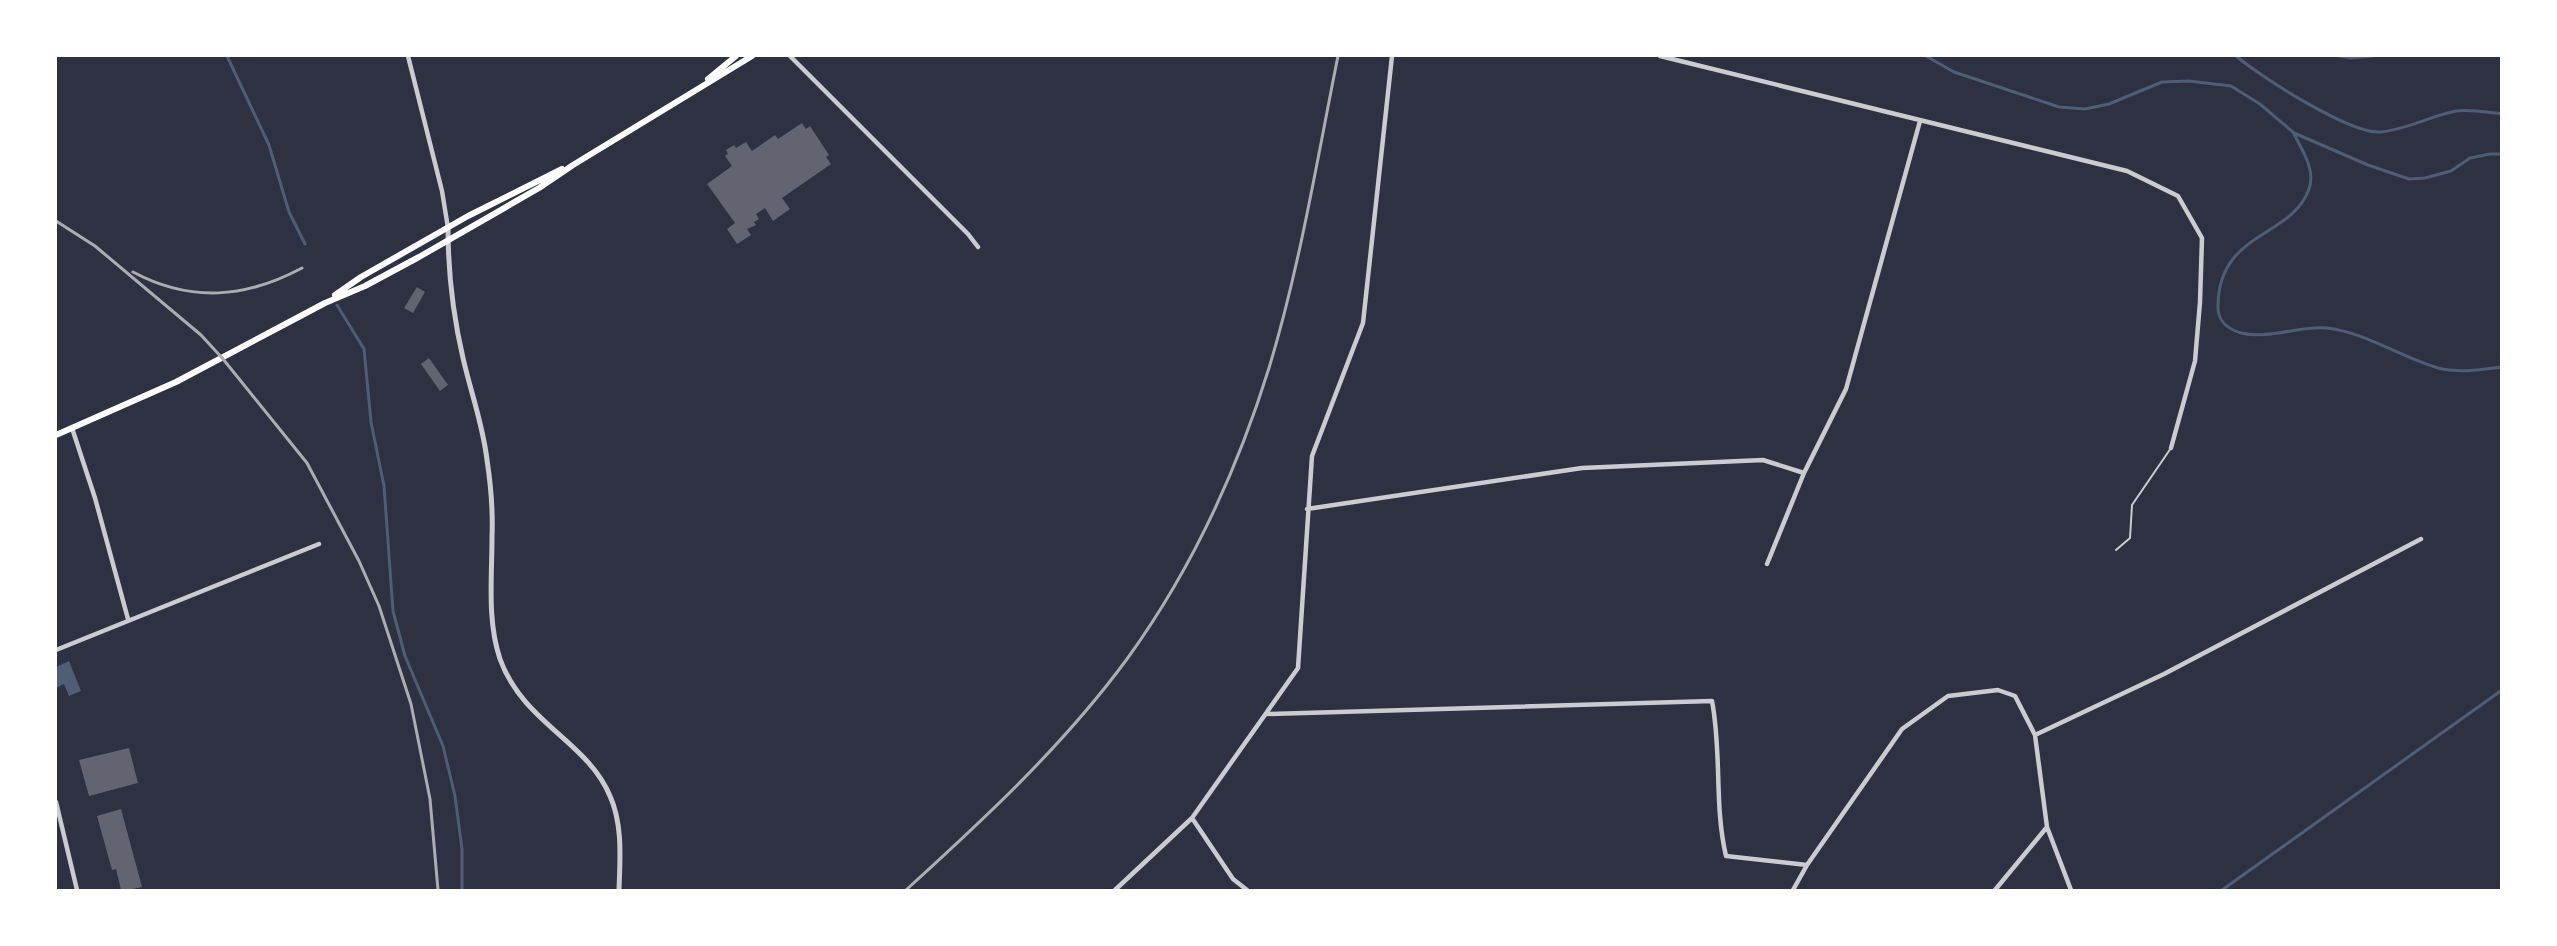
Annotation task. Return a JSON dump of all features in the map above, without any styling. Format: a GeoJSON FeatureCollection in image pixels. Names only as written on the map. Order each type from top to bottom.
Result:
{"type":"FeatureCollection","features":[{"type":"Feature","properties":{"kind":"main road"},"geometry":{"type":"LineString","coordinates":[[693,90],[736,56]]}},
{"type":"Feature","properties":{"kind":"main road"},"geometry":{"type":"LineString","coordinates":[[56,435],[176,382],[325,303],[365,286],[539,188],[693,90],[752,56]]}},
{"type":"Feature","properties":{"kind":"main road"},"geometry":{"type":"LineString","coordinates":[[325,303],[361,278],[448,228],[534,181],[573,165]]}},
{"type":"Feature","properties":{"kind":"street"},"geometry":{"type":"LineString","coordinates":[[408,56],[442,191],[448,228],[452,303],[487,459],[492,517],[491,604],[498,651],[506,673],[528,707],[591,766],[606,786],[614,806],[618,828],[619,891]]}},
{"type":"Feature","properties":{"kind":"street"},"geometry":{"type":"LineString","coordinates":[[790,56],[978,247]]}},
{"type":"Feature","properties":{"kind":"street"},"geometry":{"type":"LineString","coordinates":[[1115,891],[1192,818],[1298,668],[1312,456],[1363,323],[1392,56]]}},
{"type":"Feature","properties":{"kind":"street"},"geometry":{"type":"LineString","coordinates":[[1660,56],[2127,171],[2178,196],[2202,238],[2195,361],[2171,448]]}},
{"type":"Feature","properties":{"kind":"street"},"geometry":{"type":"LineString","coordinates":[[1767,564],[1804,472],[1846,388],[1920,121]]}},
{"type":"Feature","properties":{"kind":"street"},"geometry":{"type":"LineString","coordinates":[[72,428],[95,498],[128,619]]}},
{"type":"Feature","properties":{"kind":"street"},"geometry":{"type":"LineString","coordinates":[[1307,509],[1582,468],[1763,460],[1804,472]]}},
{"type":"Feature","properties":{"kind":"street"},"geometry":{"type":"LineString","coordinates":[[2035,735],[2164,674],[2421,539]]}},
{"type":"Feature","properties":{"kind":"street"},"geometry":{"type":"LineString","coordinates":[[56,650],[128,619],[319,544]]}},
{"type":"Feature","properties":{"kind":"street"},"geometry":{"type":"LineString","coordinates":[[1793,891],[1807,865],[1902,729],[1948,696],[1998,690],[2015,696],[2035,735],[2047,827],[2071,891]]}},
{"type":"Feature","properties":{"kind":"street"},"geometry":{"type":"LineString","coordinates":[[1266,714],[1712,701],[1718,730],[1719,829],[1726,856],[1807,865]]}},
{"type":"Feature","properties":{"kind":"street"},"geometry":{"type":"LineString","coordinates":[[56,802],[77,891]]}},
{"type":"Feature","properties":{"kind":"street"},"geometry":{"type":"LineString","coordinates":[[1192,818],[1233,879],[1247,891]]}},
{"type":"Feature","properties":{"kind":"street"},"geometry":{"type":"LineString","coordinates":[[1995,891],[2047,827]]}},
{"type":"Feature","properties":{"kind":"lane"},"geometry":{"type":"LineString","coordinates":[[2116,550],[2130,538],[2132,505],[2171,448]]}},
{"type":"Feature","properties":{"kind":"water"},"geometry":{"type":"Polygon","coordinates":[[[69,661],[81,691],[69,696],[64,684],[56,688],[56,667],[69,661]]]}},
{"type":"Feature","properties":{"kind":"building"},"geometry":{"type":"Polygon","coordinates":[[[802,123],[806,129],[810,126],[829,155],[826,157],[831,164],[782,198],[790,209],[773,221],[765,208],[756,214],[759,219],[754,222],[756,225],[747,229],[751,235],[737,244],[727,229],[735,223],[707,184],[732,166],[725,156],[728,154],[726,150],[734,145],[736,148],[746,142],[752,151],[775,135],[778,139],[802,123]]]}},
{"type":"Feature","properties":{"kind":"building"},"geometry":{"type":"Polygon","coordinates":[[[417,287],[425,292],[413,313],[404,308],[417,287]]]}},
{"type":"Feature","properties":{"kind":"building"},"geometry":{"type":"Polygon","coordinates":[[[429,358],[448,385],[440,391],[421,364],[429,358]]]}},
{"type":"Feature","properties":{"kind":"building"},"geometry":{"type":"Polygon","coordinates":[[[129,748],[138,783],[89,796],[79,760],[129,748]]]}},
{"type":"Feature","properties":{"kind":"building"},"geometry":{"type":"Polygon","coordinates":[[[121,809],[142,887],[128,890],[121,890],[116,869],[112,870],[97,816],[121,809]]]}},
{"type":"Feature","properties":{"kind":"waterway"},"geometry":{"type":"LineString","coordinates":[[227,56],[269,145],[289,212],[305,244]]}},
{"type":"Feature","properties":{"kind":"waterway"},"geometry":{"type":"LineString","coordinates":[[1926,56],[1954,72],[2059,107],[2085,109],[2109,104],[2162,82],[2189,81],[2231,86],[2260,104],[2294,133],[2368,165],[2409,179],[2425,178],[2451,171],[2470,158],[2502,154]]}},
{"type":"Feature","properties":{"kind":"waterway"},"geometry":{"type":"LineString","coordinates":[[2236,56],[2306,103],[2348,124],[2366,130],[2390,131],[2456,111],[2502,114]]}},
{"type":"Feature","properties":{"kind":"waterway"},"geometry":{"type":"LineString","coordinates":[[2339,56],[2351,58],[2372,56]]}},
{"type":"Feature","properties":{"kind":"waterway"},"geometry":{"type":"LineString","coordinates":[[2294,134],[2309,167],[2311,175],[2309,189],[2300,205],[2288,217],[2243,249],[2230,263],[2222,281],[2218,305],[2219,315],[2224,323],[2236,331],[2252,335],[2306,328],[2342,331],[2446,370],[2462,371],[2502,367]]}},
{"type":"Feature","properties":{"kind":"waterway"},"geometry":{"type":"LineString","coordinates":[[337,305],[364,349],[371,422],[384,486],[393,611],[405,656],[443,746],[455,796],[462,849],[462,890]]}},
{"type":"Feature","properties":{"kind":"waterway"},"geometry":{"type":"LineString","coordinates":[[2222,890],[2502,690]]}},
{"type":"Feature","properties":{"kind":"railway"},"geometry":{"type":"LineString","coordinates":[[906,890],[994,808],[1077,722],[1150,626],[1210,520],[1242,445],[1280,330],[1299,252],[1338,56]]}},
{"type":"Feature","properties":{"kind":"railway"},"geometry":{"type":"LineString","coordinates":[[56,221],[95,246],[201,335],[307,463],[359,561],[379,606],[411,704],[430,799],[438,890]]}},
{"type":"Feature","properties":{"kind":"railway"},"geometry":{"type":"LineString","coordinates":[[133,272],[176,289],[218,293],[260,286],[302,268]]}}]}
